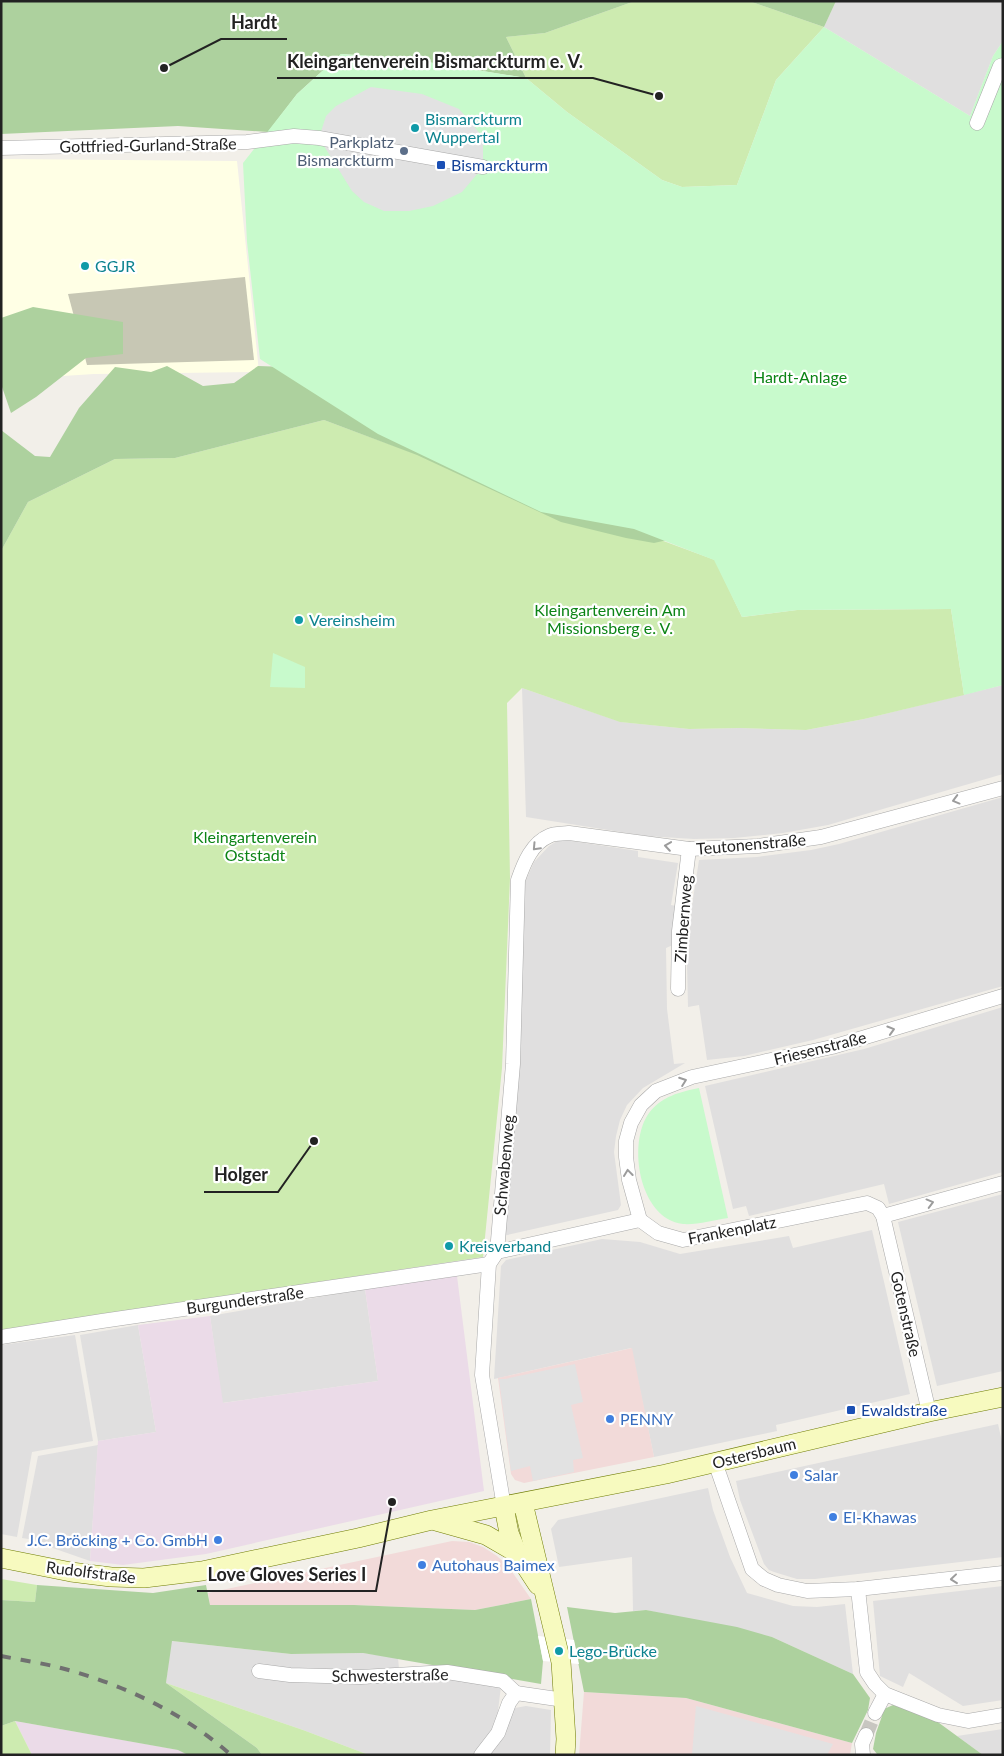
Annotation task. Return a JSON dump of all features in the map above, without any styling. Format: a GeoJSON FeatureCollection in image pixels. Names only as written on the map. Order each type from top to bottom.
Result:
{"type":"FeatureCollection","features":[{"type":"Feature","properties":{"kind":"street"},"geometry":{"type":"LineString","coordinates":[[978,123],[1000,66],[1003,64]]}},
{"type":"Feature","properties":{"kind":"street","name":"Gottfried-Gurland-Straße"},"geometry":{"type":"LineString","coordinates":[[1,148],[247,142],[294,136],[319,138],[483,167]]}},
{"type":"Feature","properties":{"kind":"street","name":"Teutonenstraße"},"geometry":{"type":"LineString","coordinates":[[518,880],[523,866],[535,846],[550,835],[569,833],[689,849],[758,846],[821,837],[1003,788]]}},
{"type":"Feature","properties":{"kind":"street","name":"Zimbernweg"},"geometry":{"type":"LineString","coordinates":[[678,988],[679,932],[689,849]]}},
{"type":"Feature","properties":{"kind":"street","name":"Schwabenweg"},"geometry":{"type":"LineString","coordinates":[[504,1507],[482,1375],[513,1064],[518,880]]}},
{"type":"Feature","properties":{"kind":"street","name":"Friesenstraße"},"geometry":{"type":"LineString","coordinates":[[640,1220],[629,1180],[626,1141],[641,1105],[656,1091],[692,1077],[832,1047],[1003,996]]}},
{"type":"Feature","properties":{"kind":"street"},"geometry":{"type":"LineString","coordinates":[[883,1216],[1003,1183]]}},
{"type":"Feature","properties":{"kind":"street","name":"Frankenplatz"},"geometry":{"type":"LineString","coordinates":[[640,1220],[658,1233],[683,1240],[867,1203],[878,1208],[883,1216]]}},
{"type":"Feature","properties":{"kind":"street","name":"Gotenstraße"},"geometry":{"type":"LineString","coordinates":[[883,1216],[929,1412]]}},
{"type":"Feature","properties":{"kind":"street","name":"Burgunderstraße"},"geometry":{"type":"LineString","coordinates":[[1,1337],[493,1258],[640,1220]]}},
{"type":"Feature","properties":{"kind":"street","name":"Ostersbaum"},"geometry":{"type":"LineString","coordinates":[[504,1507],[666,1474],[929,1412],[1003,1397]]}},
{"type":"Feature","properties":{"kind":"street"},"geometry":{"type":"LineString","coordinates":[[715,1462],[752,1569],[764,1579],[778,1585],[808,1591],[858,1589],[1003,1573]]}},
{"type":"Feature","properties":{"kind":"street"},"geometry":{"type":"LineString","coordinates":[[523,1503],[561,1662],[566,1739],[565,1755]]}},
{"type":"Feature","properties":{"kind":"street"},"geometry":{"type":"LineString","coordinates":[[504,1507],[509,1533],[517,1553],[545,1596]]}},
{"type":"Feature","properties":{"kind":"street","name":"Rudolfstraße"},"geometry":{"type":"LineString","coordinates":[[1,1558],[71,1572],[111,1577],[144,1578],[202,1571],[358,1538],[432,1520],[504,1507]]}},
{"type":"Feature","properties":{"kind":"street"},"geometry":{"type":"LineString","coordinates":[[432,1520],[486,1535],[517,1553]]}},
{"type":"Feature","properties":{"kind":"street"},"geometry":{"type":"LineString","coordinates":[[858,1589],[867,1672],[885,1694],[952,1719],[968,1721],[1003,1715]]}},
{"type":"Feature","properties":{"kind":"street","name":"Schwesterstraße"},"geometry":{"type":"LineString","coordinates":[[258,1670],[290,1675],[361,1677],[447,1672],[503,1681],[516,1693],[564,1700]]}},
{"type":"Feature","properties":{"kind":"street"},"geometry":{"type":"LineString","coordinates":[[481,1755],[498,1733],[509,1703],[516,1693]]}},
{"type":"Feature","properties":{"kind":"street"},"geometry":{"type":"LineString","coordinates":[[875,1713],[885,1694]]}},
{"type":"Feature","properties":{"kind":"street"},"geometry":{"type":"LineString","coordinates":[[863,1755],[862,1744],[866,1735]]}},
{"type":"Feature","properties":{"kind":"shaded area"},"geometry":{"type":"Polygon","coordinates":[[[836,1],[1003,1],[1003,41],[993,56],[970,116],[824,27],[836,1]]]}},
{"type":"Feature","properties":{"kind":"shaded area","name":"Parkplatz Bismarckturm"},"geometry":{"type":"Polygon","coordinates":[[[371,87],[422,94],[459,109],[483,137],[483,167],[462,192],[433,206],[409,211],[384,211],[364,202],[352,191],[319,138],[326,116],[336,106],[371,87]]]}},
{"type":"Feature","properties":{"kind":"shaded area"},"geometry":{"type":"Polygon","coordinates":[[[1,159],[237,161],[259,372],[94,374],[1,380],[1,159]]]}},
{"type":"Feature","properties":{"kind":"shaded area"},"geometry":{"type":"Polygon","coordinates":[[[245,277],[254,360],[87,365],[68,294],[245,277]]]}},
{"type":"Feature","properties":{"kind":"shaded area"},"geometry":{"type":"Polygon","coordinates":[[[1003,685],[1003,774],[828,825],[783,833],[734,838],[694,839],[646,836],[526,817],[522,688],[621,722],[689,729],[806,730],[864,719],[1003,685]]]}},
{"type":"Feature","properties":{"kind":"shaded area"},"geometry":{"type":"Polygon","coordinates":[[[1003,797],[1003,986],[813,1040],[744,1056],[707,1060],[699,1005],[688,1007],[687,963],[691,912],[699,860],[757,857],[811,850],[839,844],[1003,797]]]}},
{"type":"Feature","properties":{"kind":"shaded area"},"geometry":{"type":"Polygon","coordinates":[[[565,840],[638,851],[638,857],[678,863],[671,905],[676,906],[673,945],[666,948],[667,1009],[674,1064],[685,1063],[643,1088],[627,1105],[620,1120],[614,1152],[621,1205],[618,1210],[503,1236],[517,1075],[525,882],[534,862],[549,846],[557,841],[565,840]]]}},
{"type":"Feature","properties":{"kind":"shaded area"},"geometry":{"type":"Polygon","coordinates":[[[1003,1007],[1003,1172],[889,1204],[884,1184],[749,1216],[746,1206],[733,1209],[705,1086],[864,1049],[1003,1007]]]}},
{"type":"Feature","properties":{"kind":"shaded area"},"geometry":{"type":"Polygon","coordinates":[[[1003,1194],[1003,1371],[937,1386],[898,1222],[1003,1194]]]}},
{"type":"Feature","properties":{"kind":"shaded area"},"geometry":{"type":"Polygon","coordinates":[[[872,1230],[910,1394],[776,1425],[777,1431],[654,1457],[631,1348],[494,1379],[501,1266],[506,1260],[602,1239],[640,1242],[680,1254],[789,1236],[793,1248],[872,1230]]]}},
{"type":"Feature","properties":{"kind":"shaded area"},"geometry":{"type":"Polygon","coordinates":[[[457,1276],[484,1491],[206,1554],[123,1565],[90,1561],[98,1441],[156,1432],[138,1325],[210,1316],[223,1403],[378,1381],[365,1289],[457,1276]]]}},
{"type":"Feature","properties":{"kind":"shaded area"},"geometry":{"type":"Polygon","coordinates":[[[365,1289],[378,1381],[222,1403],[210,1316],[365,1289]]]}},
{"type":"Feature","properties":{"kind":"shaded area"},"geometry":{"type":"Polygon","coordinates":[[[138,1325],[156,1432],[98,1441],[80,1335],[138,1325]]]}},
{"type":"Feature","properties":{"kind":"shaded area"},"geometry":{"type":"Polygon","coordinates":[[[75,1335],[93,1441],[32,1452],[17,1537],[1,1534],[1,1345],[75,1335]]]}},
{"type":"Feature","properties":{"kind":"shaded area"},"geometry":{"type":"Polygon","coordinates":[[[632,1348],[654,1457],[524,1483],[515,1480],[511,1474],[498,1378],[632,1348]]]}},
{"type":"Feature","properties":{"kind":"shaded area"},"geometry":{"type":"Polygon","coordinates":[[[575,1364],[583,1402],[571,1405],[583,1458],[573,1460],[574,1472],[533,1481],[530,1466],[511,1471],[499,1379],[575,1364]]]}},
{"type":"Feature","properties":{"kind":"shaded area"},"geometry":{"type":"Polygon","coordinates":[[[998,1424],[1003,1446],[1003,1557],[815,1579],[797,1579],[769,1570],[764,1564],[740,1500],[736,1481],[998,1424]]]}},
{"type":"Feature","properties":{"kind":"shaded area"},"geometry":{"type":"Polygon","coordinates":[[[98,1445],[90,1561],[35,1540],[22,1538],[38,1456],[98,1445]]]}},
{"type":"Feature","properties":{"kind":"shaded area"},"geometry":{"type":"Polygon","coordinates":[[[708,1488],[713,1510],[730,1557],[747,1593],[793,1606],[817,1607],[845,1604],[853,1674],[772,1637],[646,1610],[633,1611],[632,1557],[559,1567],[551,1529],[558,1520],[708,1488]]]}},
{"type":"Feature","properties":{"kind":"shaded area"},"geometry":{"type":"Polygon","coordinates":[[[452,1541],[469,1542],[483,1547],[497,1556],[508,1566],[531,1599],[475,1610],[354,1605],[210,1605],[208,1593],[452,1541]]]}},
{"type":"Feature","properties":{"kind":"shaded area"},"geometry":{"type":"Polygon","coordinates":[[[1003,1586],[1003,1700],[963,1706],[909,1673],[903,1687],[880,1676],[873,1601],[1003,1586]]]}},
{"type":"Feature","properties":{"kind":"shaded area"},"geometry":{"type":"Polygon","coordinates":[[[171,1641],[291,1654],[363,1653],[398,1658],[400,1679],[451,1677],[501,1686],[498,1711],[526,1706],[551,1710],[550,1755],[369,1755],[166,1683],[171,1641]]]}},
{"type":"Feature","properties":{"kind":"shaded area"},"geometry":{"type":"Polygon","coordinates":[[[584,1692],[686,1698],[852,1743],[850,1755],[579,1755],[584,1692]]]}},
{"type":"Feature","properties":{"kind":"shaded area"},"geometry":{"type":"Polygon","coordinates":[[[696,1706],[833,1744],[827,1755],[692,1755],[696,1706]]]}},
{"type":"Feature","properties":{"kind":"shaded area"},"geometry":{"type":"Polygon","coordinates":[[[15,1721],[179,1750],[188,1755],[32,1755],[15,1721]]]}},
{"type":"Feature","properties":{"kind":"shaded area"},"geometry":{"type":"Polygon","coordinates":[[[1003,1729],[1003,1755],[983,1755],[957,1736],[1003,1729]]]}},
{"type":"Feature","properties":{"kind":"green space"},"geometry":{"type":"Polygon","coordinates":[[[1,1],[635,1],[545,33],[506,37],[526,78],[403,58],[341,54],[297,94],[268,132],[178,126],[1,134],[1,1]]]}},
{"type":"Feature","properties":{"kind":"green space"},"geometry":{"type":"Polygon","coordinates":[[[635,1],[749,1],[824,27],[776,80],[737,185],[682,187],[662,180],[567,112],[526,78],[506,37],[545,33],[635,1]]]}},
{"type":"Feature","properties":{"kind":"green space"},"geometry":{"type":"Polygon","coordinates":[[[749,1],[836,1],[824,27],[749,1]]]}},
{"type":"Feature","properties":{"kind":"green space","name":"Hardt-Anlage"},"geometry":{"type":"Polygon","coordinates":[[[824,27],[970,116],[993,56],[1003,41],[1003,685],[964,695],[951,609],[797,610],[742,617],[714,560],[634,529],[541,512],[378,434],[260,359],[247,242],[243,163],[297,94],[341,54],[403,58],[526,78],[567,112],[662,180],[682,187],[737,185],[776,80],[824,27]]]}},
{"type":"Feature","properties":{"kind":"green space"},"geometry":{"type":"Polygon","coordinates":[[[33,307],[123,322],[123,354],[86,358],[36,397],[11,413],[1,384],[1,318],[33,307]]]}},
{"type":"Feature","properties":{"kind":"green space"},"geometry":{"type":"Polygon","coordinates":[[[167,366],[203,386],[234,383],[258,366],[315,368],[676,538],[654,543],[561,522],[417,455],[324,420],[175,458],[115,459],[28,502],[1,551],[1,430],[35,456],[50,457],[79,408],[115,367],[151,372],[167,366]]]}},
{"type":"Feature","properties":{"kind":"green space","name":"Kleingartenverein Oststadt"},"geometry":{"type":"Polygon","coordinates":[[[324,420],[715,560],[742,617],[797,610],[951,609],[964,695],[864,719],[806,730],[689,729],[620,722],[522,688],[507,703],[510,878],[502,1068],[483,1257],[1,1330],[1,551],[28,502],[115,459],[175,458],[324,420]]]}},
{"type":"Feature","properties":{"kind":"green space"},"geometry":{"type":"Polygon","coordinates":[[[273,653],[305,667],[305,688],[270,687],[273,653]]]}},
{"type":"Feature","properties":{"kind":"green space"},"geometry":{"type":"Polygon","coordinates":[[[699,1088],[728,1218],[683,1224],[668,1219],[656,1209],[647,1195],[641,1178],[638,1160],[639,1142],[642,1126],[654,1107],[672,1096],[699,1088]]]}},
{"type":"Feature","properties":{"kind":"green space"},"geometry":{"type":"Polygon","coordinates":[[[1,1579],[37,1585],[35,1602],[1,1600],[1,1579]]]}},
{"type":"Feature","properties":{"kind":"green space"},"geometry":{"type":"Polygon","coordinates":[[[37,1585],[153,1593],[206,1585],[210,1605],[354,1605],[475,1610],[531,1599],[543,1661],[541,1684],[363,1653],[291,1654],[172,1641],[166,1683],[257,1748],[262,1755],[188,1755],[178,1750],[15,1721],[1,1726],[1,1600],[35,1602],[37,1585]]]}},
{"type":"Feature","properties":{"kind":"green space"},"geometry":{"type":"Polygon","coordinates":[[[567,1607],[615,1613],[646,1610],[737,1627],[772,1637],[853,1674],[870,1698],[868,1710],[852,1743],[686,1698],[584,1692],[567,1607]]]}},
{"type":"Feature","properties":{"kind":"green space"},"geometry":{"type":"Polygon","coordinates":[[[166,1683],[369,1755],[262,1755],[257,1748],[166,1683]]]}},
{"type":"Feature","properties":{"kind":"green space"},"geometry":{"type":"Polygon","coordinates":[[[893,1705],[935,1720],[983,1755],[877,1754],[873,1749],[882,1716],[880,1715],[884,1709],[893,1705]]]}},
{"type":"Feature","properties":{"kind":"green space"},"geometry":{"type":"Polygon","coordinates":[[[15,1721],[32,1755],[1,1755],[1,1726],[15,1721]]]}},
{"type":"Feature","properties":{"kind":"pier","name":"Lego-Brücke"},"geometry":{"type":"Polygon","coordinates":[[[538,1636],[574,1640],[579,1664],[543,1661],[538,1636]]]}},
{"type":"Feature","properties":{"kind":"tunnel"},"geometry":{"type":"LineString","coordinates":[[866,1735],[875,1713]]}},
{"type":"Feature","properties":{"kind":"railway"},"geometry":{"type":"LineString","coordinates":[[1,1656],[61,1668],[129,1691],[173,1713],[213,1740],[231,1755]]}},
{"type":"Feature","properties":{"kind":"place","name":"Hardt"},"geometry":{"type":"Point","coordinates":[164,68]}},
{"type":"Feature","properties":{"kind":"place","name":"Kleingartenverein Bismarckturm e. V."},"geometry":{"type":"Point","coordinates":[659,96]}},
{"type":"Feature","properties":{"kind":"place","name":"Bismarckturm Wuppertal"},"geometry":{"type":"Point","coordinates":[415,128]}},
{"type":"Feature","properties":{"kind":"place","name":"Parkplatz Bismarckturm"},"geometry":{"type":"Point","coordinates":[404,151]}},
{"type":"Feature","properties":{"kind":"place","name":"Bismarckturm"},"geometry":{"type":"Point","coordinates":[441,165]}},
{"type":"Feature","properties":{"kind":"place","name":"GGJR"},"geometry":{"type":"Point","coordinates":[85,266]}},
{"type":"Feature","properties":{"kind":"place","name":"Vereinsheim"},"geometry":{"type":"Point","coordinates":[299,620]}},
{"type":"Feature","properties":{"kind":"place","name":"Holger"},"geometry":{"type":"Point","coordinates":[314,1141]}},
{"type":"Feature","properties":{"kind":"place","name":"Kreisverband"},"geometry":{"type":"Point","coordinates":[449,1246]}},
{"type":"Feature","properties":{"kind":"place","name":"Ewaldstraße"},"geometry":{"type":"Point","coordinates":[851,1410]}},
{"type":"Feature","properties":{"kind":"place","name":"PENNY"},"geometry":{"type":"Point","coordinates":[610,1419]}},
{"type":"Feature","properties":{"kind":"place","name":"Salar"},"geometry":{"type":"Point","coordinates":[794,1475]}},
{"type":"Feature","properties":{"kind":"place","name":"Love Gloves Series I"},"geometry":{"type":"Point","coordinates":[392,1502]}},
{"type":"Feature","properties":{"kind":"place","name":"El-Khawas"},"geometry":{"type":"Point","coordinates":[833,1517]}},
{"type":"Feature","properties":{"kind":"place","name":"J.C. Bröcking + Co. GmbH"},"geometry":{"type":"Point","coordinates":[218,1540]}},
{"type":"Feature","properties":{"kind":"place","name":"Autohaus Baimex"},"geometry":{"type":"Point","coordinates":[422,1565]}},
{"type":"Feature","properties":{"kind":"place","name":"Lego-Brücke"},"geometry":{"type":"Point","coordinates":[559,1651]}},
{"type":"Feature","properties":{"kind":"park label","name":"Kleingartenverein Am Missionsberg e. V."},"geometry":{"type":"Point","coordinates":[610,619]}}]}
